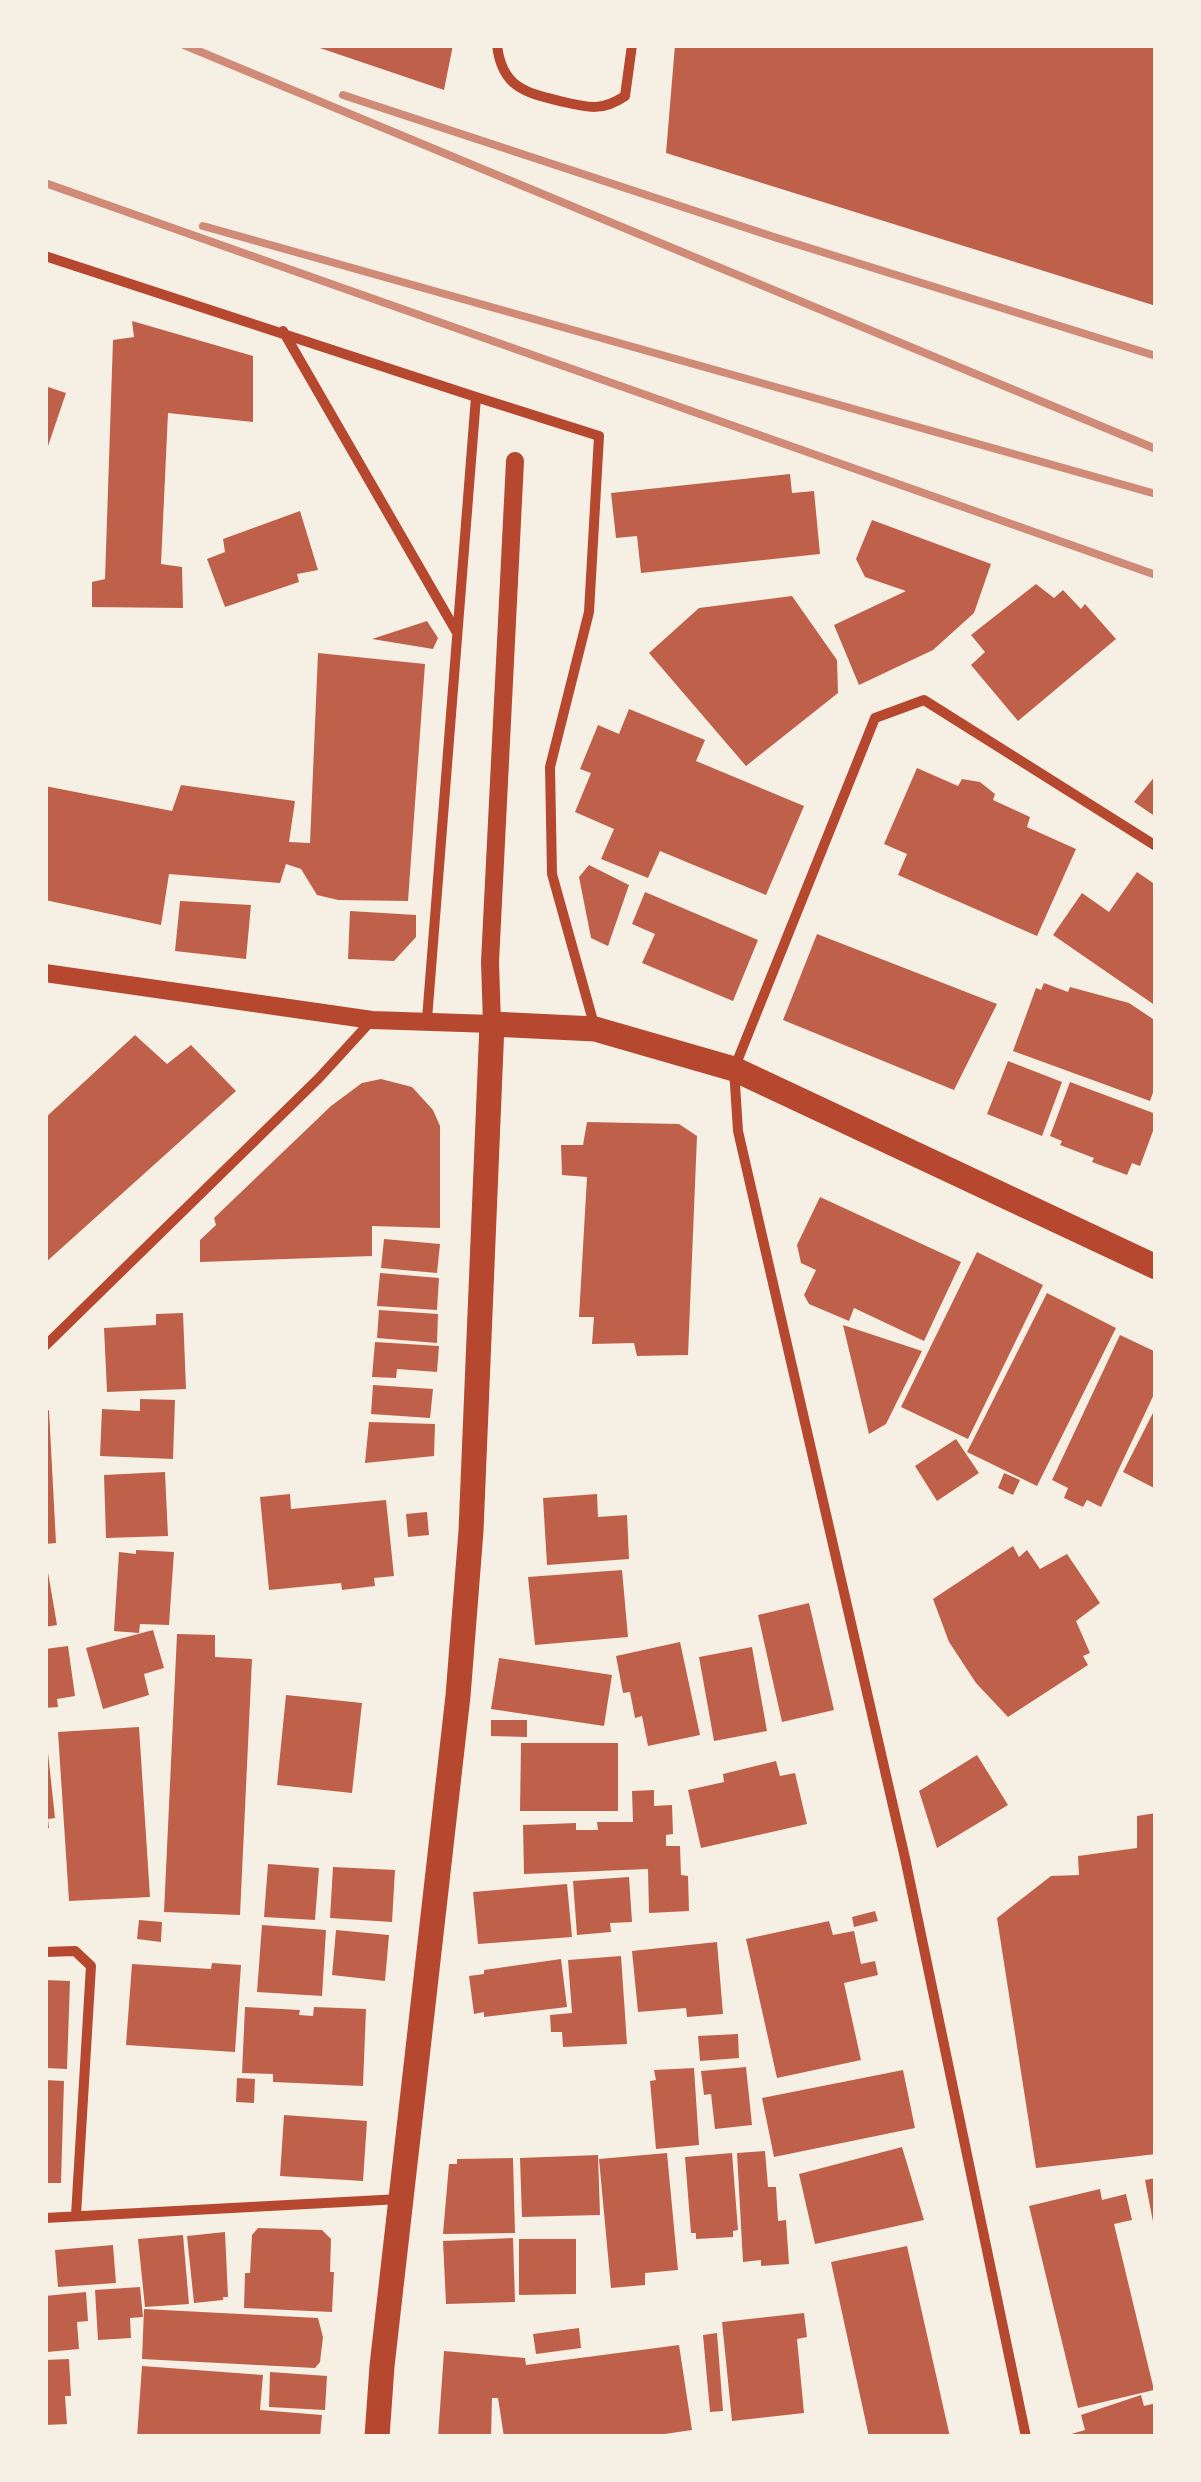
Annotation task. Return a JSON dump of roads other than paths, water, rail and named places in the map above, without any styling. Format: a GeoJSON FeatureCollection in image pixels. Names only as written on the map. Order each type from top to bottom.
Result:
{"type":"FeatureCollection","features":[{"type":"Feature","properties":{"kind":"main road"},"geometry":{"type":"LineString","coordinates":[[377,2437],[456,1716],[470,1550],[492,1024],[595,1029],[734,1069],[1156,1268]]}},
{"type":"Feature","properties":{"kind":"street"},"geometry":{"type":"LineString","coordinates":[[497,45],[500,64],[510,80],[525,92],[596,109],[612,106],[626,96],[632,45]]}},
{"type":"Feature","properties":{"kind":"street"},"geometry":{"type":"LineString","coordinates":[[45,256],[599,436],[588,612],[550,767],[552,874],[595,1029]]}},
{"type":"Feature","properties":{"kind":"street"},"geometry":{"type":"LineString","coordinates":[[283,331],[457,631]]}},
{"type":"Feature","properties":{"kind":"street"},"geometry":{"type":"LineString","coordinates":[[427,1019],[476,396]]}},
{"type":"Feature","properties":{"kind":"street"},"geometry":{"type":"LineString","coordinates":[[45,973],[372,1020],[492,1024],[490,962],[516,461]]}},
{"type":"Feature","properties":{"kind":"street"},"geometry":{"type":"LineString","coordinates":[[1026,2437],[909,1878],[738,1131],[734,1069],[875,718],[924,700],[1156,846]]}},
{"type":"Feature","properties":{"kind":"street"},"geometry":{"type":"LineString","coordinates":[[45,1346],[320,1078],[372,1020]]}},
{"type":"Feature","properties":{"kind":"street"},"geometry":{"type":"LineString","coordinates":[[45,1952],[75,1950],[91,1966],[76,2215]]}},
{"type":"Feature","properties":{"kind":"street"},"geometry":{"type":"LineString","coordinates":[[45,2218],[401,2199]]}},
{"type":"Feature","properties":{"kind":"railway"},"geometry":{"type":"LineString","coordinates":[[184,45],[1156,449]]}},
{"type":"Feature","properties":{"kind":"railway"},"geometry":{"type":"LineString","coordinates":[[343,95],[774,237],[1156,356]]}},
{"type":"Feature","properties":{"kind":"railway"},"geometry":{"type":"LineString","coordinates":[[45,183],[1156,575]]}},
{"type":"Feature","properties":{"kind":"railway"},"geometry":{"type":"LineString","coordinates":[[203,226],[1156,494]]}}]}
